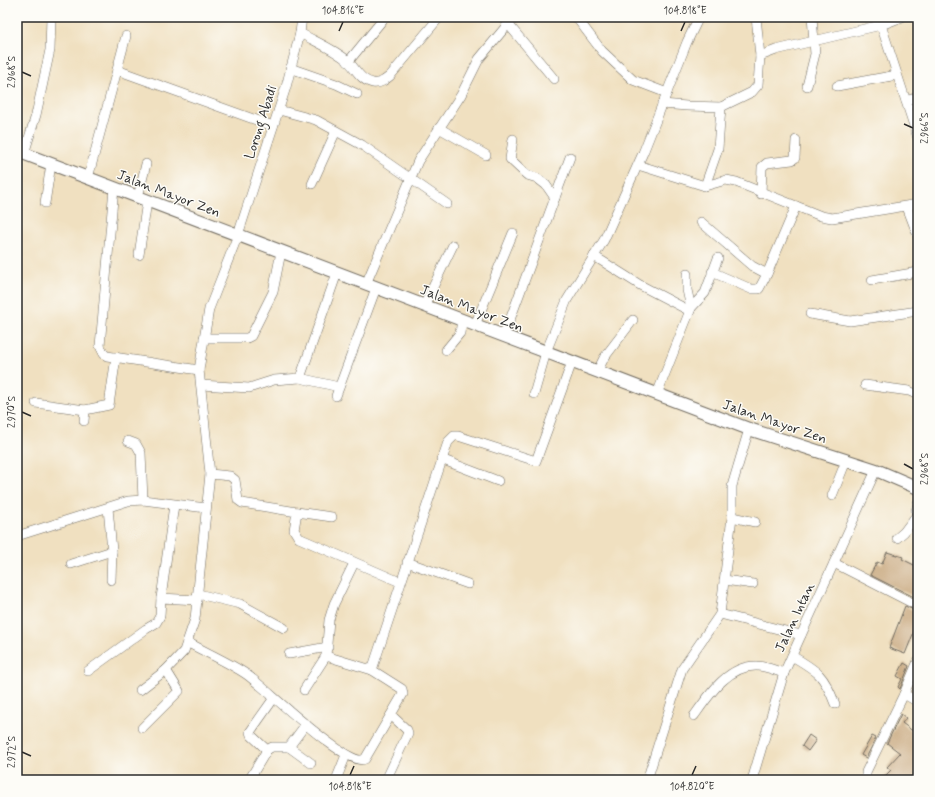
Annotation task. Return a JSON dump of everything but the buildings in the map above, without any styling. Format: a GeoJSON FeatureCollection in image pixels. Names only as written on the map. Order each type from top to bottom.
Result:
{"type":"FeatureCollection","features":[{"type":"Feature","properties":{"kind":"street"},"geometry":{"type":"LineString","coordinates":[[21,153],[36,115],[50,50],[51,17]]}},
{"type":"Feature","properties":{"kind":"street","name":"Lorong Abadi"},"geometry":{"type":"LineString","coordinates":[[140,690],[166,670],[184,651],[195,619],[210,474],[199,370],[209,309],[238,235],[273,126],[300,33],[302,17]]}},
{"type":"Feature","properties":{"kind":"street"},"geometry":{"type":"LineString","coordinates":[[348,62],[385,17]]}},
{"type":"Feature","properties":{"kind":"street"},"geometry":{"type":"LineString","coordinates":[[336,396],[371,286],[418,161],[461,95],[479,59],[505,20],[516,17]]}},
{"type":"Feature","properties":{"kind":"street"},"geometry":{"type":"LineString","coordinates":[[576,17],[602,51],[633,80],[666,93]]}},
{"type":"Feature","properties":{"kind":"street"},"geometry":{"type":"LineString","coordinates":[[534,394],[546,352],[567,300],[604,240],[638,165],[686,42],[699,17]]}},
{"type":"Feature","properties":{"kind":"street"},"geometry":{"type":"LineString","coordinates":[[662,104],[721,107],[752,92],[758,85],[760,56],[756,17]]}},
{"type":"Feature","properties":{"kind":"street"},"geometry":{"type":"LineString","coordinates":[[807,86],[814,57],[812,17]]}},
{"type":"Feature","properties":{"kind":"street"},"geometry":{"type":"LineString","coordinates":[[760,56],[902,17]]}},
{"type":"Feature","properties":{"kind":"street"},"geometry":{"type":"LineString","coordinates":[[300,33],[333,51],[348,62],[361,77],[373,83],[381,82],[390,76],[437,20]]}},
{"type":"Feature","properties":{"kind":"street"},"geometry":{"type":"LineString","coordinates":[[505,20],[554,79]]}},
{"type":"Feature","properties":{"kind":"street"},"geometry":{"type":"LineString","coordinates":[[881,24],[918,138]]}},
{"type":"Feature","properties":{"kind":"street"},"geometry":{"type":"LineString","coordinates":[[88,178],[126,36]]}},
{"type":"Feature","properties":{"kind":"street"},"geometry":{"type":"LineString","coordinates":[[290,68],[336,84],[357,94]]}},
{"type":"Feature","properties":{"kind":"street"},"geometry":{"type":"LineString","coordinates":[[117,70],[273,126]]}},
{"type":"Feature","properties":{"kind":"street"},"geometry":{"type":"LineString","coordinates":[[838,86],[897,75]]}},
{"type":"Feature","properties":{"kind":"street"},"geometry":{"type":"LineString","coordinates":[[906,101],[918,97]]}},
{"type":"Feature","properties":{"kind":"street"},"geometry":{"type":"LineString","coordinates":[[705,186],[718,149],[721,107]]}},
{"type":"Feature","properties":{"kind":"street"},"geometry":{"type":"LineString","coordinates":[[278,110],[316,120],[362,145],[410,180],[447,204]]}},
{"type":"Feature","properties":{"kind":"street"},"geometry":{"type":"LineString","coordinates":[[439,128],[486,155]]}},
{"type":"Feature","properties":{"kind":"street"},"geometry":{"type":"LineString","coordinates":[[312,184],[336,131]]}},
{"type":"Feature","properties":{"kind":"street"},"geometry":{"type":"LineString","coordinates":[[514,139],[510,160],[527,175],[538,178],[546,185],[555,198]]}},
{"type":"Feature","properties":{"kind":"street"},"geometry":{"type":"LineString","coordinates":[[761,194],[762,167],[767,163],[792,160],[795,158],[796,140]]}},
{"type":"Feature","properties":{"kind":"street","name":"Jalan Mayor Zen"},"geometry":{"type":"LineString","coordinates":[[21,153],[749,429],[876,470],[918,488]]}},
{"type":"Feature","properties":{"kind":"street"},"geometry":{"type":"LineString","coordinates":[[504,336],[570,157]]}},
{"type":"Feature","properties":{"kind":"street"},"geometry":{"type":"LineString","coordinates":[[45,203],[51,164]]}},
{"type":"Feature","properties":{"kind":"street"},"geometry":{"type":"LineString","coordinates":[[139,256],[146,164]]}},
{"type":"Feature","properties":{"kind":"street"},"geometry":{"type":"LineString","coordinates":[[638,165],[705,186],[726,180],[736,182],[761,194],[821,216],[832,218],[918,204]]}},
{"type":"Feature","properties":{"kind":"street"},"geometry":{"type":"LineString","coordinates":[[114,188],[100,346],[104,354],[116,357],[199,370]]}},
{"type":"Feature","properties":{"kind":"street"},"geometry":{"type":"LineString","coordinates":[[712,272],[755,290],[759,289],[768,274],[796,206]]}},
{"type":"Feature","properties":{"kind":"street"},"geometry":{"type":"LineString","coordinates":[[907,207],[918,236]]}},
{"type":"Feature","properties":{"kind":"street"},"geometry":{"type":"LineString","coordinates":[[701,222],[752,266],[768,274]]}},
{"type":"Feature","properties":{"kind":"street"},"geometry":{"type":"LineString","coordinates":[[475,325],[513,233]]}},
{"type":"Feature","properties":{"kind":"street"},"geometry":{"type":"LineString","coordinates":[[424,306],[453,245]]}},
{"type":"Feature","properties":{"kind":"street"},"geometry":{"type":"LineString","coordinates":[[204,338],[247,338],[251,336],[273,292],[281,252]]}},
{"type":"Feature","properties":{"kind":"street"},"geometry":{"type":"LineString","coordinates":[[594,256],[640,285],[691,309]]}},
{"type":"Feature","properties":{"kind":"street"},"geometry":{"type":"LineString","coordinates":[[658,394],[691,309],[705,293],[718,258]]}},
{"type":"Feature","properties":{"kind":"street"},"geometry":{"type":"LineString","coordinates":[[872,280],[918,272]]}},
{"type":"Feature","properties":{"kind":"street"},"geometry":{"type":"LineString","coordinates":[[300,378],[337,273]]}},
{"type":"Feature","properties":{"kind":"street"},"geometry":{"type":"LineString","coordinates":[[687,274],[687,290],[691,309]]}},
{"type":"Feature","properties":{"kind":"street"},"geometry":{"type":"LineString","coordinates":[[810,314],[850,321],[918,311]]}},
{"type":"Feature","properties":{"kind":"street"},"geometry":{"type":"LineString","coordinates":[[446,350],[460,333],[462,320]]}},
{"type":"Feature","properties":{"kind":"street"},"geometry":{"type":"LineString","coordinates":[[598,372],[604,358],[633,320]]}},
{"type":"Feature","properties":{"kind":"street"},"geometry":{"type":"LineString","coordinates":[[36,403],[85,410],[109,405],[116,357]]}},
{"type":"Feature","properties":{"kind":"street"},"geometry":{"type":"LineString","coordinates":[[372,670],[441,459],[448,442],[454,436],[536,461],[572,362]]}},
{"type":"Feature","properties":{"kind":"street"},"geometry":{"type":"LineString","coordinates":[[201,385],[249,388],[274,380],[300,378],[339,387]]}},
{"type":"Feature","properties":{"kind":"street"},"geometry":{"type":"LineString","coordinates":[[865,385],[909,391],[918,395]]}},
{"type":"Feature","properties":{"kind":"street"},"geometry":{"type":"LineString","coordinates":[[84,421],[85,410]]}},
{"type":"Feature","properties":{"kind":"street"},"geometry":{"type":"LineString","coordinates":[[647,780],[682,669],[720,614],[732,517],[732,486],[749,429]]}},
{"type":"Feature","properties":{"kind":"street"},"geometry":{"type":"LineString","coordinates":[[128,440],[136,444],[141,454],[143,500]]}},
{"type":"Feature","properties":{"kind":"street"},"geometry":{"type":"LineString","coordinates":[[441,459],[498,481]]}},
{"type":"Feature","properties":{"kind":"street"},"geometry":{"type":"LineString","coordinates":[[832,496],[846,461]]}},
{"type":"Feature","properties":{"kind":"street","name":"Jalan Intan"},"geometry":{"type":"LineString","coordinates":[[752,780],[784,673],[876,470]]}},
{"type":"Feature","properties":{"kind":"street"},"geometry":{"type":"LineString","coordinates":[[210,474],[230,476],[235,480],[238,500],[242,503],[332,517]]}},
{"type":"Feature","properties":{"kind":"street"},"geometry":{"type":"LineString","coordinates":[[17,536],[128,501],[143,500],[206,508]]}},
{"type":"Feature","properties":{"kind":"street"},"geometry":{"type":"LineString","coordinates":[[896,538],[917,518],[918,503]]}},
{"type":"Feature","properties":{"kind":"street"},"geometry":{"type":"LineString","coordinates":[[88,671],[146,629],[156,624],[160,616],[161,598],[174,505]]}},
{"type":"Feature","properties":{"kind":"street"},"geometry":{"type":"LineString","coordinates":[[108,508],[112,551],[111,580]]}},
{"type":"Feature","properties":{"kind":"street"},"geometry":{"type":"LineString","coordinates":[[297,512],[294,530],[300,538],[400,582]]}},
{"type":"Feature","properties":{"kind":"street"},"geometry":{"type":"LineString","coordinates":[[732,517],[755,522]]}},
{"type":"Feature","properties":{"kind":"street"},"geometry":{"type":"LineString","coordinates":[[71,564],[112,551]]}},
{"type":"Feature","properties":{"kind":"street"},"geometry":{"type":"LineString","coordinates":[[407,562],[468,584]]}},
{"type":"Feature","properties":{"kind":"street"},"geometry":{"type":"LineString","coordinates":[[304,690],[327,652],[329,620],[334,604],[354,563]]}},
{"type":"Feature","properties":{"kind":"street"},"geometry":{"type":"LineString","coordinates":[[834,563],[918,606]]}},
{"type":"Feature","properties":{"kind":"street"},"geometry":{"type":"LineString","coordinates":[[724,580],[752,584]]}},
{"type":"Feature","properties":{"kind":"street"},"geometry":{"type":"LineString","coordinates":[[161,598],[198,597],[240,604],[284,628]]}},
{"type":"Feature","properties":{"kind":"street"},"geometry":{"type":"LineString","coordinates":[[720,614],[802,636]]}},
{"type":"Feature","properties":{"kind":"street"},"geometry":{"type":"LineString","coordinates":[[188,642],[247,674],[274,698],[346,755],[357,760],[365,758],[404,694],[403,691],[372,670],[327,652],[289,654]]}},
{"type":"Feature","properties":{"kind":"street"},"geometry":{"type":"LineString","coordinates":[[792,656],[814,669],[826,682],[835,704]]}},
{"type":"Feature","properties":{"kind":"street"},"geometry":{"type":"LineString","coordinates":[[866,780],[866,772],[904,694],[918,661]]}},
{"type":"Feature","properties":{"kind":"street"},"geometry":{"type":"LineString","coordinates":[[694,716],[726,677],[743,667],[758,666],[784,673]]}},
{"type":"Feature","properties":{"kind":"street"},"geometry":{"type":"LineString","coordinates":[[142,728],[179,691],[166,670]]}},
{"type":"Feature","properties":{"kind":"street"},"geometry":{"type":"LineString","coordinates":[[904,694],[918,702]]}},
{"type":"Feature","properties":{"kind":"street"},"geometry":{"type":"LineString","coordinates":[[267,750],[251,735],[250,732],[274,698]]}},
{"type":"Feature","properties":{"kind":"street"},"geometry":{"type":"LineString","coordinates":[[386,780],[408,734],[407,730],[391,715]]}},
{"type":"Feature","properties":{"kind":"street"},"geometry":{"type":"LineString","coordinates":[[289,746],[306,724]]}},
{"type":"Feature","properties":{"kind":"street"},"geometry":{"type":"LineString","coordinates":[[249,780],[267,750],[272,747],[289,746],[311,763]]}},
{"type":"Feature","properties":{"kind":"street"},"geometry":{"type":"LineString","coordinates":[[336,780],[346,755]]}}]}
